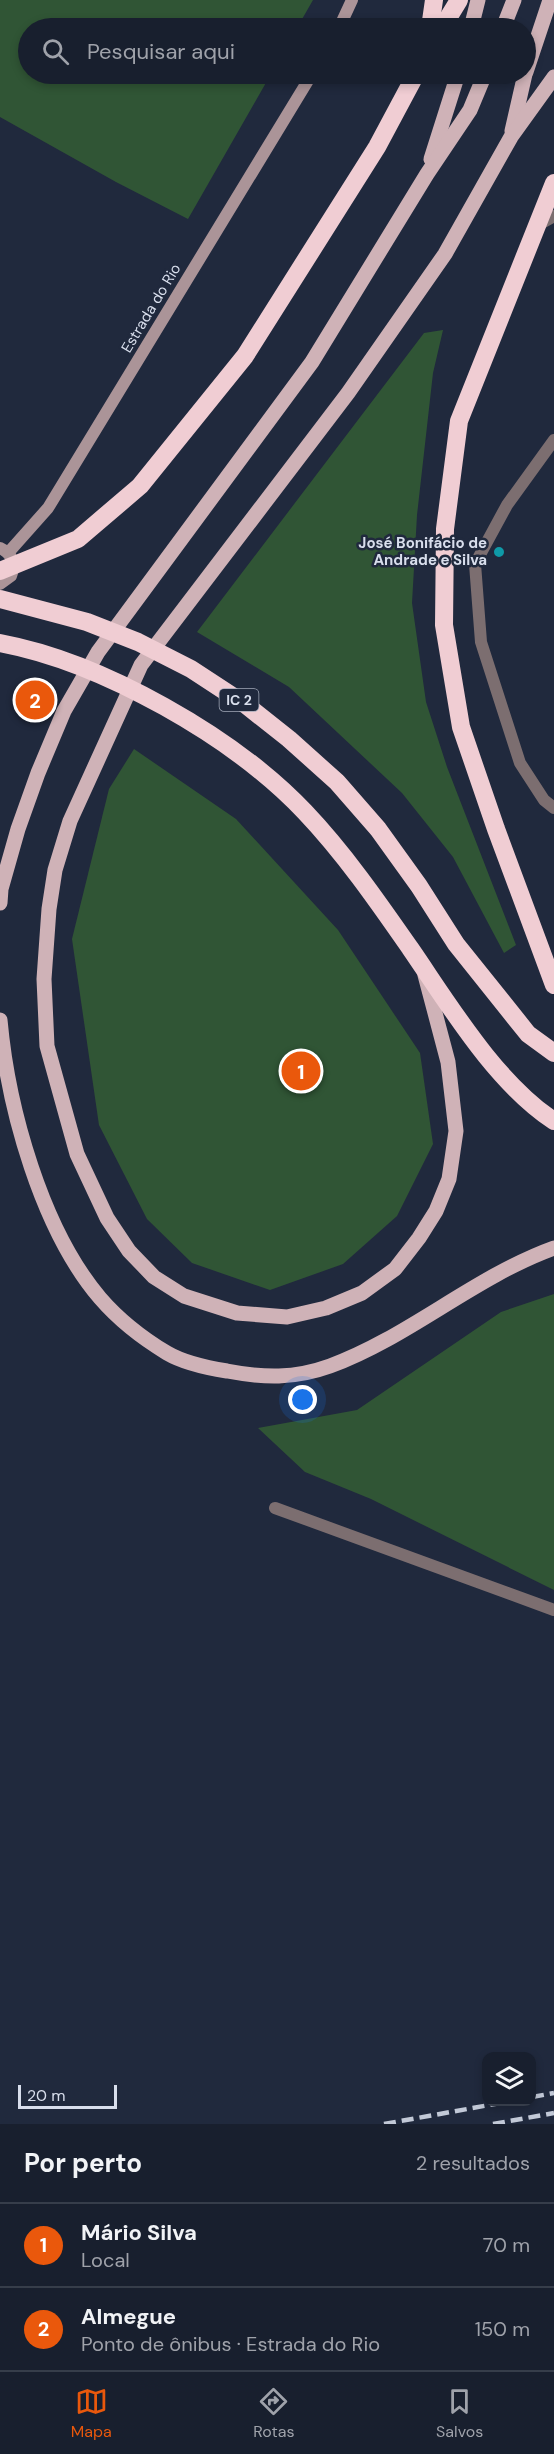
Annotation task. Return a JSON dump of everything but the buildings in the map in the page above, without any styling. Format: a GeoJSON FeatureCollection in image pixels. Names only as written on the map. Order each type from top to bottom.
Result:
{"type":"FeatureCollection","features":[{"type":"Feature","properties":{"kind":"highway"},"geometry":{"type":"LineString","coordinates":[[431,18],[434,0]]}},
{"type":"Feature","properties":{"kind":"highway"},"geometry":{"type":"LineString","coordinates":[[448,18],[459,0]]}},
{"type":"Feature","properties":{"kind":"highway"},"geometry":{"type":"LineString","coordinates":[[0,571],[78,539],[140,486],[245,356],[376,147],[411,84]]}},
{"type":"Feature","properties":{"kind":"highway"},"geometry":{"type":"LineString","coordinates":[[554,183],[546,220],[459,422],[445,529],[444,625],[461,727],[554,985]]}},
{"type":"Feature","properties":{"kind":"highway","name":"IC 2"},"geometry":{"type":"LineString","coordinates":[[0,599],[87,622],[138,642],[191,669],[246,705],[289,739],[337,782],[378,829],[419,886],[456,945],[528,1034],[554,1053]]}},
{"type":"Feature","properties":{"kind":"highway"},"geometry":{"type":"LineString","coordinates":[[0,643],[71,664],[116,682],[170,710],[220,742],[272,781],[305,812],[383,909],[494,1066],[537,1110],[554,1121]]}},
{"type":"Feature","properties":{"kind":"main road"},"geometry":{"type":"LineString","coordinates":[[474,18],[478,0]]}},
{"type":"Feature","properties":{"kind":"main road"},"geometry":{"type":"LineString","coordinates":[[507,18],[514,0]]}},
{"type":"Feature","properties":{"kind":"main road"},"geometry":{"type":"LineString","coordinates":[[536,41],[550,0]]}},
{"type":"Feature","properties":{"kind":"main road"},"geometry":{"type":"LineString","coordinates":[[422,966],[447,1062],[456,1131],[449,1179],[436,1210],[419,1239],[395,1269],[362,1293],[326,1308],[287,1317],[237,1313],[184,1296],[154,1277],[129,1251],[107,1218],[77,1154],[47,1046],[44,979],[49,909],[55,870],[69,821],[141,665],[354,383],[445,254],[511,137],[554,77]]}},
{"type":"Feature","properties":{"kind":"main road"},"geometry":{"type":"LineString","coordinates":[[427,174],[455,84]]}},
{"type":"Feature","properties":{"kind":"main road"},"geometry":{"type":"LineString","coordinates":[[0,903],[1,889],[18,828],[38,773],[64,711],[98,652],[312,362],[427,174],[471,110],[481,84]]}},
{"type":"Feature","properties":{"kind":"main road"},"geometry":{"type":"LineString","coordinates":[[511,137],[523,84]]}},
{"type":"Feature","properties":{"kind":"main road"},"geometry":{"type":"LineString","coordinates":[[0,1020],[2,1044],[21,1129],[45,1204],[66,1247],[100,1298],[133,1330],[169,1354],[212,1368],[259,1377],[292,1376],[320,1369],[383,1342],[527,1258],[554,1248]]}},
{"type":"Feature","properties":{"kind":"street"},"geometry":{"type":"LineString","coordinates":[[344,18],[352,0]]}},
{"type":"Feature","properties":{"kind":"street","name":"Estrada do Rio"},"geometry":{"type":"LineString","coordinates":[[0,584],[11,576],[13,570],[12,558],[4,551],[48,508],[306,84]]}},
{"type":"Feature","properties":{"kind":"street"},"geometry":{"type":"LineString","coordinates":[[554,440],[507,505],[475,564],[481,642],[520,763],[544,800],[554,808]]}},
{"type":"Feature","properties":{"kind":"street"},"geometry":{"type":"LineString","coordinates":[[275,1508],[554,1610]]}},
{"type":"Feature","properties":{"kind":"green space"},"geometry":{"type":"Polygon","coordinates":[[[0,0],[313,0],[303,18],[18,18],[18,84],[265,84],[188,219],[116,182],[0,117],[0,0]]]}},
{"type":"Feature","properties":{"kind":"green space"},"geometry":{"type":"Polygon","coordinates":[[[443,330],[433,373],[417,515],[412,603],[426,702],[447,767],[516,945],[504,953],[453,857],[402,793],[289,687],[197,632],[424,333],[443,330]]]}},
{"type":"Feature","properties":{"kind":"green space"},"geometry":{"type":"Polygon","coordinates":[[[134,749],[236,819],[338,930],[420,1053],[433,1144],[397,1216],[343,1264],[270,1290],[192,1263],[147,1219],[99,1125],[72,939],[109,789],[134,749]]]}},
{"type":"Feature","properties":{"kind":"green space"},"geometry":{"type":"Polygon","coordinates":[[[554,1294],[554,1590],[371,1499],[305,1472],[258,1428],[357,1410],[501,1312],[554,1294]]]}},
{"type":"Feature","properties":{"kind":"railway"},"geometry":{"type":"LineString","coordinates":[[536,2096],[554,2093]]}},
{"type":"Feature","properties":{"kind":"railway"},"geometry":{"type":"LineString","coordinates":[[384,2124],[484,2106]]}},
{"type":"Feature","properties":{"kind":"railway"},"geometry":{"type":"LineString","coordinates":[[493,2124],[554,2113]]}},
{"type":"Feature","properties":{"kind":"place","name":"José Bonifácio de Andrade e Silva"},"geometry":{"type":"Point","coordinates":[499,552]}},
{"type":"Feature","properties":{"kind":"place","name":"Almegue"},"geometry":{"type":"Point","coordinates":[35,700]}},
{"type":"Feature","properties":{"kind":"place","name":"Mário Silva"},"geometry":{"type":"Point","coordinates":[301,1071]}}]}
